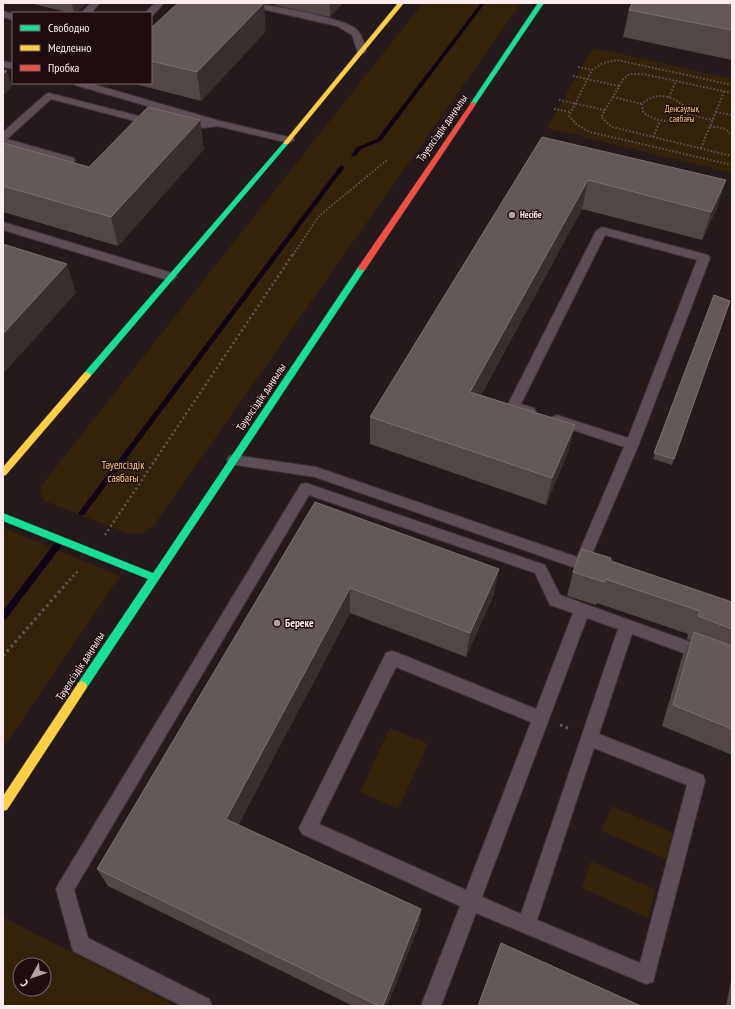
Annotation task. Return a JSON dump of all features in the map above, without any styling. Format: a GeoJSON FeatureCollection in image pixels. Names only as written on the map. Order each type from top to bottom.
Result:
{"type":"FeatureCollection","features":[{"type":"Feature","properties":{"kind":"street"},"geometry":{"type":"LineString","coordinates":[[3,474],[289,140],[400,3]]}},
{"type":"Feature","properties":{"kind":"street","name":"Тәуелсіздік даңғылы"},"geometry":{"type":"LineString","coordinates":[[3,806],[153,577],[234,460],[541,3]]}},
{"type":"Feature","properties":{"kind":"street"},"geometry":{"type":"LineString","coordinates":[[3,517],[153,577]]}},
{"type":"Feature","properties":{"kind":"lane"},"geometry":{"type":"LineString","coordinates":[[87,12],[96,3]]}},
{"type":"Feature","properties":{"kind":"lane"},"geometry":{"type":"LineString","coordinates":[[151,12],[160,3]]}},
{"type":"Feature","properties":{"kind":"lane"},"geometry":{"type":"LineString","coordinates":[[248,3],[340,24],[352,29],[358,37],[361,51]]}},
{"type":"Feature","properties":{"kind":"lane"},"geometry":{"type":"LineString","coordinates":[[81,84],[217,123],[289,140]]}},
{"type":"Feature","properties":{"kind":"lane"},"geometry":{"type":"LineString","coordinates":[[3,137],[49,96],[145,122],[203,125],[217,123]]}},
{"type":"Feature","properties":{"kind":"lane"},"geometry":{"type":"LineString","coordinates":[[3,141],[70,160]]}},
{"type":"Feature","properties":{"kind":"lane"},"geometry":{"type":"LineString","coordinates":[[3,226],[171,277]]}},
{"type":"Feature","properties":{"kind":"lane"},"geometry":{"type":"LineString","coordinates":[[234,460],[316,472],[581,564],[632,444],[704,258],[602,231],[513,406],[632,444]]}},
{"type":"Feature","properties":{"kind":"lane"},"geometry":{"type":"LineString","coordinates":[[202,1006],[80,944],[64,889],[316,472]]}},
{"type":"Feature","properties":{"kind":"lane"},"geometry":{"type":"LineString","coordinates":[[306,488],[540,569],[555,600],[732,664]]}},
{"type":"Feature","properties":{"kind":"lane"},"geometry":{"type":"LineString","coordinates":[[431,1006],[472,902],[582,610]]}},
{"type":"Feature","properties":{"kind":"lane"},"geometry":{"type":"LineString","coordinates":[[527,924],[627,626]]}},
{"type":"Feature","properties":{"kind":"lane"},"geometry":{"type":"LineString","coordinates":[[541,718],[392,658],[308,828],[472,902],[646,975],[697,781],[590,738]]}},
{"type":"Feature","properties":{"kind":"path"},"geometry":{"type":"LineString","coordinates":[[732,85],[617,60],[603,63],[592,70],[569,116],[577,125],[590,132],[732,165]]}},
{"type":"Feature","properties":{"kind":"path"},"geometry":{"type":"LineString","coordinates":[[578,67],[592,70]]}},
{"type":"Feature","properties":{"kind":"path"},"geometry":{"type":"LineString","coordinates":[[732,93],[643,74],[630,74],[624,78],[601,117],[612,128],[732,156]]}},
{"type":"Feature","properties":{"kind":"path"},"geometry":{"type":"LineString","coordinates":[[573,76],[619,86]]}},
{"type":"Feature","properties":{"kind":"path"},"geometry":{"type":"LineString","coordinates":[[669,97],[676,81]]}},
{"type":"Feature","properties":{"kind":"path"},"geometry":{"type":"LineString","coordinates":[[701,148],[724,92]]}},
{"type":"Feature","properties":{"kind":"path"},"geometry":{"type":"LineString","coordinates":[[613,97],[642,104]]}},
{"type":"Feature","properties":{"kind":"path"},"geometry":{"type":"LineString","coordinates":[[642,104],[650,98],[669,97],[685,107],[685,114]]}},
{"type":"Feature","properties":{"kind":"path"},"geometry":{"type":"LineString","coordinates":[[560,100],[604,110]]}},
{"type":"Feature","properties":{"kind":"path"},"geometry":{"type":"LineString","coordinates":[[642,104],[643,112],[647,116],[660,121],[675,121],[685,114],[713,120]]}},
{"type":"Feature","properties":{"kind":"path"},"geometry":{"type":"LineString","coordinates":[[554,109],[571,112]]}},
{"type":"Feature","properties":{"kind":"path"},"geometry":{"type":"LineString","coordinates":[[716,112],[732,115]]}},
{"type":"Feature","properties":{"kind":"path"},"geometry":{"type":"LineString","coordinates":[[653,137],[660,121]]}},
{"type":"Feature","properties":{"kind":"path"},"geometry":{"type":"LineString","coordinates":[[710,126],[726,129],[732,136]]}},
{"type":"Feature","properties":{"kind":"path"},"geometry":{"type":"LineString","coordinates":[[3,656],[93,553],[319,216],[387,160]]}},
{"type":"Feature","properties":{"kind":"path"},"geometry":{"type":"LineString","coordinates":[[541,718],[590,738]]}},
{"type":"Feature","properties":{"kind":"green space","name":"Тәуелсіздік саябағы"},"geometry":{"type":"Polygon","coordinates":[[[423,3],[521,3],[154,525],[142,533],[127,533],[45,501],[40,494],[41,486],[423,3]]]}},
{"type":"Feature","properties":{"kind":"green space","name":"Денсаулық саябағы"},"geometry":{"type":"Polygon","coordinates":[[[593,48],[732,79],[732,173],[547,128],[593,48]]]}},
{"type":"Feature","properties":{"kind":"green space"},"geometry":{"type":"Polygon","coordinates":[[[4,528],[120,576],[3,748],[3,530],[4,528]]]}},
{"type":"Feature","properties":{"kind":"green space"},"geometry":{"type":"Polygon","coordinates":[[[390,728],[428,744],[398,809],[360,792],[390,728]]]}},
{"type":"Feature","properties":{"kind":"green space"},"geometry":{"type":"Polygon","coordinates":[[[611,806],[674,833],[666,859],[602,831],[611,806]]]}},
{"type":"Feature","properties":{"kind":"green space"},"geometry":{"type":"Polygon","coordinates":[[[591,861],[656,890],[648,918],[582,888],[591,861]]]}},
{"type":"Feature","properties":{"kind":"green space"},"geometry":{"type":"Polygon","coordinates":[[[3,917],[176,1006],[3,1006],[3,917]]]}},
{"type":"Feature","properties":{"kind":"building"},"geometry":{"type":"Polygon","coordinates":[[[178,3],[264,3],[197,72],[152,61],[152,27],[178,3]]]}},
{"type":"Feature","properties":{"kind":"building"},"geometry":{"type":"Polygon","coordinates":[[[632,3],[724,3],[732,5],[732,30],[629,10],[632,3]]]}},
{"type":"Feature","properties":{"kind":"building"},"geometry":{"type":"Polygon","coordinates":[[[148,107],[200,120],[111,217],[3,186],[3,143],[89,167],[148,107]]]}},
{"type":"Feature","properties":{"kind":"building"},"geometry":{"type":"Polygon","coordinates":[[[542,137],[726,180],[711,212],[588,180],[470,392],[575,425],[552,478],[370,417],[542,137]]]}},
{"type":"Feature","properties":{"kind":"building"},"geometry":{"type":"Polygon","coordinates":[[[3,244],[67,264],[3,334],[3,244]]]}},
{"type":"Feature","properties":{"kind":"building"},"geometry":{"type":"Polygon","coordinates":[[[714,295],[730,301],[674,459],[654,453],[714,295]]]}},
{"type":"Feature","properties":{"kind":"building"},"geometry":{"type":"Polygon","coordinates":[[[315,502],[499,569],[470,633],[350,588],[226,819],[421,909],[383,1006],[379,1006],[97,869],[315,502]]]}},
{"type":"Feature","properties":{"kind":"building"},"geometry":{"type":"Polygon","coordinates":[[[582,549],[611,558],[611,561],[732,602],[732,629],[698,616],[700,611],[605,579],[604,582],[573,572],[582,549]]]}},
{"type":"Feature","properties":{"kind":"building"},"geometry":{"type":"Polygon","coordinates":[[[694,632],[732,646],[732,729],[673,705],[694,632]]]}},
{"type":"Feature","properties":{"kind":"building"},"geometry":{"type":"Polygon","coordinates":[[[501,943],[641,1006],[478,1006],[501,943]]]}},
{"type":"Feature","properties":{"kind":"waterway"},"geometry":{"type":"LineString","coordinates":[[354,155],[359,148],[379,140],[483,3]]}},
{"type":"Feature","properties":{"kind":"waterway"},"geometry":{"type":"LineString","coordinates":[[82,513],[342,167]]}},
{"type":"Feature","properties":{"kind":"waterway"},"geometry":{"type":"LineString","coordinates":[[3,617],[57,546]]}},
{"type":"Feature","properties":{"kind":"traffic: fast"},"geometry":{"type":"LineString","coordinates":[[473,104],[541,3]]}},
{"type":"Feature","properties":{"kind":"traffic: fast"},"geometry":{"type":"LineString","coordinates":[[87,375],[286,143]]}},
{"type":"Feature","properties":{"kind":"traffic: fast"},"geometry":{"type":"LineString","coordinates":[[82,686],[362,268]]}},
{"type":"Feature","properties":{"kind":"traffic: fast"},"geometry":{"type":"LineString","coordinates":[[3,517],[153,577]]}},
{"type":"Feature","properties":{"kind":"traffic: slow"},"geometry":{"type":"LineString","coordinates":[[286,143],[401,3]]}},
{"type":"Feature","properties":{"kind":"traffic: slow"},"geometry":{"type":"LineString","coordinates":[[3,473],[87,375]]}},
{"type":"Feature","properties":{"kind":"traffic: slow"},"geometry":{"type":"LineString","coordinates":[[3,806],[82,686]]}},
{"type":"Feature","properties":{"kind":"traffic: jam"},"geometry":{"type":"LineString","coordinates":[[362,268],[473,104]]}},
{"type":"Feature","properties":{"kind":"place","name":"Несiбе"},"geometry":{"type":"Point","coordinates":[512,215]}},
{"type":"Feature","properties":{"kind":"place","name":"Береке"},"geometry":{"type":"Point","coordinates":[277,623]}}]}
